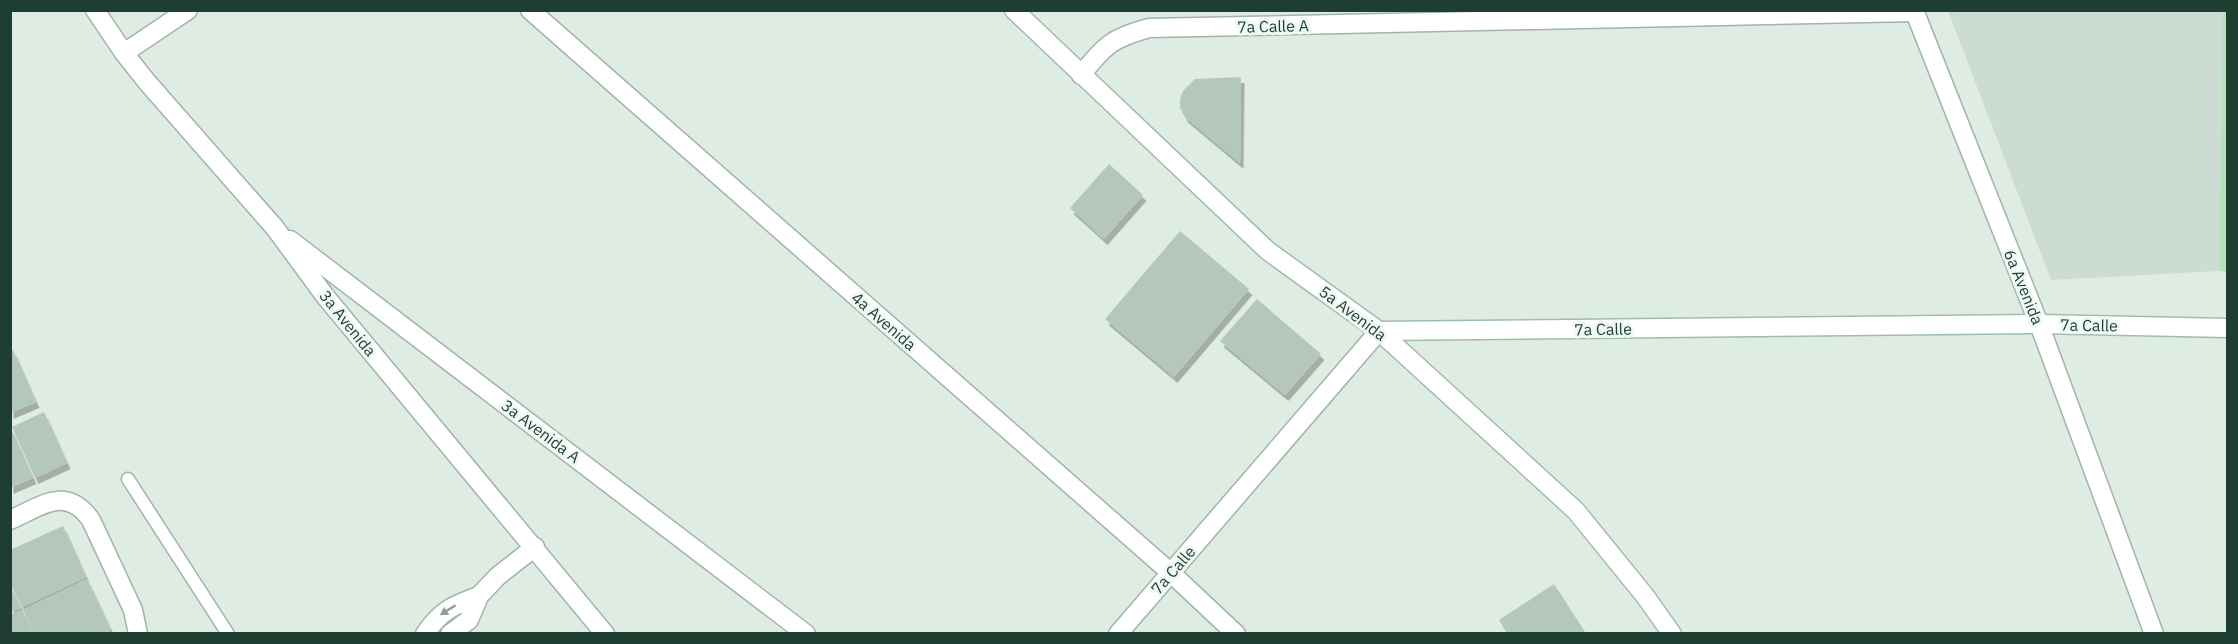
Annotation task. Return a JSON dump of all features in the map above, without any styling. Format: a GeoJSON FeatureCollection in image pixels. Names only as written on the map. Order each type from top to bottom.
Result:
{"type":"FeatureCollection","features":[{"type":"Feature","properties":{"kind":"street","name":"3a Avenida"},"geometry":{"type":"LineString","coordinates":[[95,10],[124,53],[275,228],[325,296],[605,633]]}},
{"type":"Feature","properties":{"kind":"street"},"geometry":{"type":"LineString","coordinates":[[124,53],[188,10]]}},
{"type":"Feature","properties":{"kind":"street","name":"4a Avenida"},"geometry":{"type":"LineString","coordinates":[[530,10],[1171,573],[1236,633]]}},
{"type":"Feature","properties":{"kind":"street","name":"5a Avenida"},"geometry":{"type":"LineString","coordinates":[[1014,10],[1268,251],[1379,331],[1576,511],[1672,633]]}},
{"type":"Feature","properties":{"kind":"street","name":"7a Calle A"},"geometry":{"type":"LineString","coordinates":[[1081,75],[1100,51],[1123,35],[1149,28],[1914,11]]}},
{"type":"Feature","properties":{"kind":"street","name":"6a Avenida"},"geometry":{"type":"LineString","coordinates":[[1914,11],[2039,324],[2154,633]]}},
{"type":"Feature","properties":{"kind":"street","name":"3a Avenida A"},"geometry":{"type":"LineString","coordinates":[[275,228],[806,633]]}},
{"type":"Feature","properties":{"kind":"street","name":"7a Calle"},"geometry":{"type":"LineString","coordinates":[[1118,633],[1379,331],[2039,324],[2228,328]]}},
{"type":"Feature","properties":{"kind":"street"},"geometry":{"type":"LineString","coordinates":[[10,520],[57,501],[69,501],[82,507],[91,520],[133,610],[138,633]]}},
{"type":"Feature","properties":{"kind":"street"},"geometry":{"type":"LineString","coordinates":[[450,633],[469,620],[477,600],[498,576],[535,547]]}},
{"type":"Feature","properties":{"kind":"street"},"geometry":{"type":"LineString","coordinates":[[425,633],[437,617],[451,606],[477,600]]}},
{"type":"Feature","properties":{"kind":"lane"},"geometry":{"type":"LineString","coordinates":[[128,479],[228,633]]}},
{"type":"Feature","properties":{"kind":"shaded area"},"geometry":{"type":"Polygon","coordinates":[[[1948,11],[2223,11],[2219,271],[2051,280],[1948,11]]]}},
{"type":"Feature","properties":{"kind":"green space"},"geometry":{"type":"Polygon","coordinates":[[[2227,10],[2228,272],[2219,271],[2223,11],[2227,10]]]}},
{"type":"Feature","properties":{"kind":"building"},"geometry":{"type":"Polygon","coordinates":[[[1241,77],[1240,163],[1185,117],[1180,108],[1180,99],[1183,91],[1195,79],[1241,77]]]}},
{"type":"Feature","properties":{"kind":"building"},"geometry":{"type":"Polygon","coordinates":[[[1109,164],[1143,195],[1104,239],[1070,208],[1109,164]]]}},
{"type":"Feature","properties":{"kind":"building"},"geometry":{"type":"Polygon","coordinates":[[[1180,231],[1249,289],[1174,377],[1105,319],[1180,231]]]}},
{"type":"Feature","properties":{"kind":"building"},"geometry":{"type":"Polygon","coordinates":[[[1257,299],[1321,354],[1285,395],[1220,341],[1257,299]]]}},
{"type":"Feature","properties":{"kind":"building"},"geometry":{"type":"Polygon","coordinates":[[[13,350],[36,402],[10,413],[10,352],[13,350]]]}},
{"type":"Feature","properties":{"kind":"building"},"geometry":{"type":"Polygon","coordinates":[[[44,412],[67,463],[35,478],[12,427],[44,412]]]}},
{"type":"Feature","properties":{"kind":"building"},"geometry":{"type":"Polygon","coordinates":[[[10,427],[33,478],[10,488],[10,427]]]}},
{"type":"Feature","properties":{"kind":"building"},"geometry":{"type":"Polygon","coordinates":[[[63,526],[86,577],[22,607],[10,583],[10,550],[63,526]]]}},
{"type":"Feature","properties":{"kind":"building"},"geometry":{"type":"Polygon","coordinates":[[[87,579],[111,630],[104,634],[34,634],[23,610],[87,579]]]}},
{"type":"Feature","properties":{"kind":"building"},"geometry":{"type":"Polygon","coordinates":[[[1554,584],[1585,632],[1508,634],[1499,620],[1554,584]]]}},
{"type":"Feature","properties":{"kind":"building"},"geometry":{"type":"Polygon","coordinates":[[[10,585],[21,608],[10,612],[10,585]]]}},
{"type":"Feature","properties":{"kind":"building"},"geometry":{"type":"Polygon","coordinates":[[[22,610],[33,634],[10,634],[10,615],[22,610]]]}}]}
